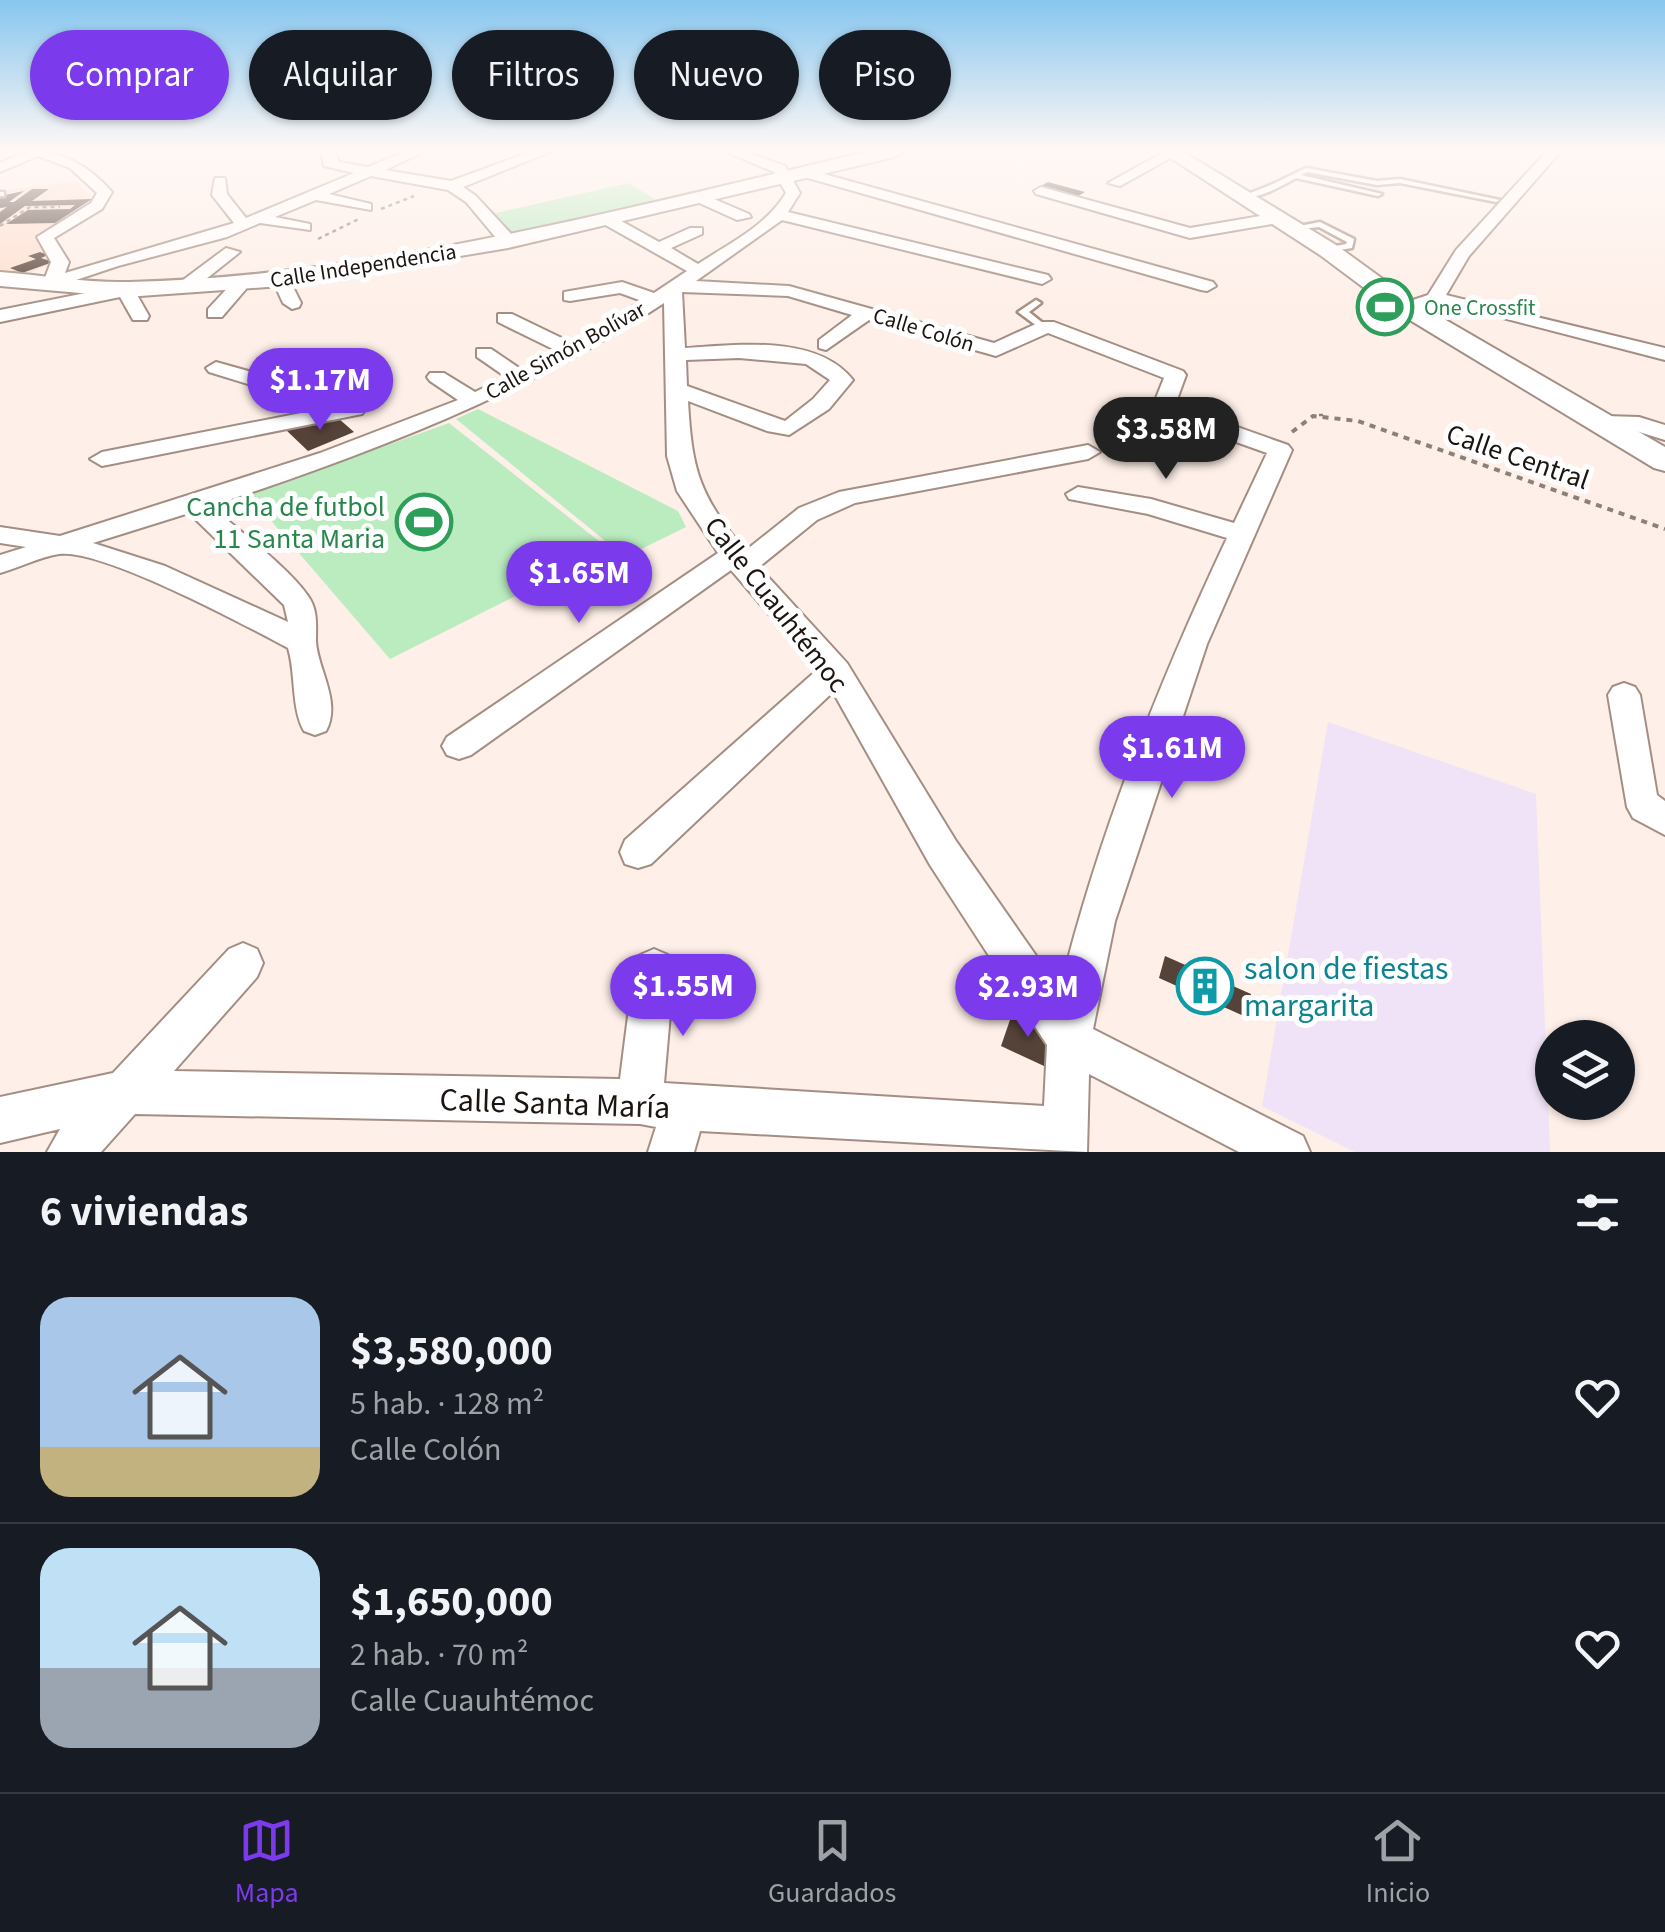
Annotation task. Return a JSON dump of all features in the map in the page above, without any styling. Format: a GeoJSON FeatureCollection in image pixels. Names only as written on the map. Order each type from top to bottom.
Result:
{"type":"FeatureCollection","features":[{"type":"Feature","properties":{"kind":"street"},"geometry":{"type":"LineString","coordinates":[[52,283],[60,262],[45,238],[98,205]]}},
{"type":"Feature","properties":{"kind":"street"},"geometry":{"type":"LineString","coordinates":[[231,205],[250,221],[304,228]]}},
{"type":"Feature","properties":{"kind":"street"},"geometry":{"type":"LineString","coordinates":[[52,283],[250,221],[286,205]]}},
{"type":"Feature","properties":{"kind":"street"},"geometry":{"type":"LineString","coordinates":[[356,205],[366,207]]}},
{"type":"Feature","properties":{"kind":"street"},"geometry":{"type":"LineString","coordinates":[[476,205],[508,241]]}},
{"type":"Feature","properties":{"kind":"street","name":"Calle Independencia"},"geometry":{"type":"LineString","coordinates":[[5,282],[126,290],[240,285],[508,241],[672,205]]}},
{"type":"Feature","properties":{"kind":"street"},"geometry":{"type":"LineString","coordinates":[[715,205],[743,218]]}},
{"type":"Feature","properties":{"kind":"street"},"geometry":{"type":"LineString","coordinates":[[786,205],[780,216],[1042,280]]}},
{"type":"Feature","properties":{"kind":"street"},"geometry":{"type":"LineString","coordinates":[[906,205],[1207,286]]}},
{"type":"Feature","properties":{"kind":"street"},"geometry":{"type":"LineString","coordinates":[[1091,205],[1190,233],[1285,223]]}},
{"type":"Feature","properties":{"kind":"street"},"geometry":{"type":"LineString","coordinates":[[1256,205],[1328,250],[1404,306],[1665,461]]}},
{"type":"Feature","properties":{"kind":"street"},"geometry":{"type":"LineString","coordinates":[[1434,299],[1462,254],[1506,205]]}},
{"type":"Feature","properties":{"kind":"street"},"geometry":{"type":"LineString","coordinates":[[1058,232],[1105,209]]}},
{"type":"Feature","properties":{"kind":"street","name":"Calle Simón Bolívar"},"geometry":{"type":"LineString","coordinates":[[9,557],[192,502],[386,435],[473,400],[522,378],[669,292],[780,216]]}},
{"type":"Feature","properties":{"kind":"street"},"geometry":{"type":"LineString","coordinates":[[608,220],[699,271]]}},
{"type":"Feature","properties":{"kind":"street"},"geometry":{"type":"LineString","coordinates":[[656,250],[696,232]]}},
{"type":"Feature","properties":{"kind":"street"},"geometry":{"type":"LineString","coordinates":[[185,287],[232,252]]}},
{"type":"Feature","properties":{"kind":"street"},"geometry":{"type":"LineString","coordinates":[[281,279],[292,303]]}},
{"type":"Feature","properties":{"kind":"street"},"geometry":{"type":"LineString","coordinates":[[215,314],[240,285]]}},
{"type":"Feature","properties":{"kind":"street","name":"Calle Colón"},"geometry":{"type":"LineString","coordinates":[[570,296],[622,287],[669,292],[778,290],[996,350],[1006,348],[1038,314],[1176,375],[1164,408],[1280,450]]}},
{"type":"Feature","properties":{"kind":"street"},"geometry":{"type":"LineString","coordinates":[[0,316],[126,290],[140,316]]}},
{"type":"Feature","properties":{"kind":"street","name":"Calle Cuauhtémoc"},"geometry":{"type":"LineString","coordinates":[[669,292],[679,456],[689,491],[739,560],[836,671],[943,853],[1070,1040]]}},
{"type":"Feature","properties":{"kind":"street"},"geometry":{"type":"LineString","coordinates":[[1404,306],[1434,299],[1494,309],[1665,354]]}},
{"type":"Feature","properties":{"kind":"street"},"geometry":{"type":"LineString","coordinates":[[826,344],[867,312]]}},
{"type":"Feature","properties":{"kind":"street"},"geometry":{"type":"LineString","coordinates":[[505,318],[572,350]]}},
{"type":"Feature","properties":{"kind":"street"},"geometry":{"type":"LineString","coordinates":[[484,353],[522,378]]}},
{"type":"Feature","properties":{"kind":"street"},"geometry":{"type":"LineString","coordinates":[[675,354],[786,355],[828,366],[842,380],[821,404],[788,428],[675,389]]}},
{"type":"Feature","properties":{"kind":"street"},"geometry":{"type":"LineString","coordinates":[[102,459],[354,409],[378,377],[360,360],[342,359],[258,381],[216,368]]}},
{"type":"Feature","properties":{"kind":"street"},"geometry":{"type":"LineString","coordinates":[[437,377],[473,400]]}},
{"type":"Feature","properties":{"kind":"street"},"geometry":{"type":"LineString","coordinates":[[354,409],[386,435]]}},
{"type":"Feature","properties":{"kind":"street"},"geometry":{"type":"LineString","coordinates":[[1605,422],[1639,424],[1665,432]]}},
{"type":"Feature","properties":{"kind":"street"},"geometry":{"type":"LineString","coordinates":[[1065,1141],[1070,1040],[1096,922],[1192,644],[1280,450]]}},
{"type":"Feature","properties":{"kind":"street"},"geometry":{"type":"LineString","coordinates":[[460,746],[808,514],[848,497],[1088,452]]}},
{"type":"Feature","properties":{"kind":"street"},"geometry":{"type":"LineString","coordinates":[[1078,494],[1151,507],[1241,533]]}},
{"type":"Feature","properties":{"kind":"street"},"geometry":{"type":"LineString","coordinates":[[192,502],[297,601],[304,627],[301,642],[311,672],[315,722]]}},
{"type":"Feature","properties":{"kind":"street","name":"Calle Simón Bolívar"},"geometry":{"type":"LineString","coordinates":[[0,534],[66,543]]}},
{"type":"Feature","properties":{"kind":"street"},"geometry":{"type":"LineString","coordinates":[[66,543],[89,547],[145,568],[301,642]]}},
{"type":"Feature","properties":{"kind":"street"},"geometry":{"type":"LineString","coordinates":[[638,852],[836,671]]}},
{"type":"Feature","properties":{"kind":"street"},"geometry":{"type":"LineString","coordinates":[[1624,695],[1640,795],[1645,807],[1665,820]]}},
{"type":"Feature","properties":{"kind":"street"},"geometry":{"type":"LineString","coordinates":[[70,1152],[243,963]]}},
{"type":"Feature","properties":{"kind":"street"},"geometry":{"type":"LineString","coordinates":[[640,1102],[654,969]]}},
{"type":"Feature","properties":{"kind":"street"},"geometry":{"type":"LineString","coordinates":[[1070,1040],[1287,1152]]}},
{"type":"Feature","properties":{"kind":"street","name":"Calle Santa María"},"geometry":{"type":"LineString","coordinates":[[0,1120],[126,1092],[640,1102],[1065,1141]]}},
{"type":"Feature","properties":{"kind":"street"},"geometry":{"type":"LineString","coordinates":[[671,1152],[686,1108]]}},
{"type":"Feature","properties":{"kind":"path"},"geometry":{"type":"LineString","coordinates":[[0,226],[30,208],[64,207]]}},
{"type":"Feature","properties":{"kind":"path"},"geometry":{"type":"LineString","coordinates":[[1280,450],[1295,426],[1310,416],[1324,413],[1358,421]]}},
{"type":"Feature","properties":{"kind":"path","name":"Calle Central"},"geometry":{"type":"LineString","coordinates":[[1358,421],[1665,530]]}},
{"type":"Feature","properties":{"kind":"shaded area"},"geometry":{"type":"Polygon","coordinates":[[[0,205],[83,205],[39,234],[53,263],[27,274],[0,273],[0,205]]]}},
{"type":"Feature","properties":{"kind":"shaded area"},"geometry":{"type":"Polygon","coordinates":[[[1328,722],[1536,794],[1545,1020],[1535,1020],[1535,1120],[1549,1120],[1550,1152],[1355,1152],[1262,1106],[1328,722]]]}},
{"type":"Feature","properties":{"kind":"green space"},"geometry":{"type":"Polygon","coordinates":[[[532,205],[647,205],[512,237],[487,215],[532,205]]]}},
{"type":"Feature","properties":{"kind":"green space"},"geometry":{"type":"Polygon","coordinates":[[[478,409],[678,511],[686,527],[625,557],[456,419],[478,409]]]}},
{"type":"Feature","properties":{"kind":"green space","name":"Cancha de futbol 11 Santa Maria"},"geometry":{"type":"Polygon","coordinates":[[[449,423],[609,549],[390,659],[249,495],[449,423]]]}},
{"type":"Feature","properties":{"kind":"building"},"geometry":{"type":"Polygon","coordinates":[[[0,205],[83,205],[55,223],[6,224],[28,210],[70,209],[75,205],[25,206],[0,224],[0,212],[7,207],[0,208],[0,205]]]}},
{"type":"Feature","properties":{"kind":"building"},"geometry":{"type":"Polygon","coordinates":[[[40,252],[48,255],[41,258],[53,262],[22,273],[10,268],[36,259],[28,256],[40,252]]]}},
{"type":"Feature","properties":{"kind":"building"},"geometry":{"type":"Polygon","coordinates":[[[338,418],[354,432],[308,451],[286,430],[338,418]]]}},
{"type":"Feature","properties":{"kind":"building","name":"salon de fiestas margarita"},"geometry":{"type":"Polygon","coordinates":[[[1165,956],[1251,994],[1246,1017],[1159,978],[1165,956]]]}},
{"type":"Feature","properties":{"kind":"building"},"geometry":{"type":"Polygon","coordinates":[[[1012,1014],[1053,1032],[1044,1066],[1001,1046],[1012,1014]]]}},
{"type":"Feature","properties":{"kind":"place","name":"One Crossfit"},"geometry":{"type":"Point","coordinates":[1385,307]}},
{"type":"Feature","properties":{"kind":"place","name":"Cancha de futbol 11 Santa Maria"},"geometry":{"type":"Point","coordinates":[424,522]}},
{"type":"Feature","properties":{"kind":"place","name":"salon de fiestas margarita"},"geometry":{"type":"Point","coordinates":[1205,986]}}]}
